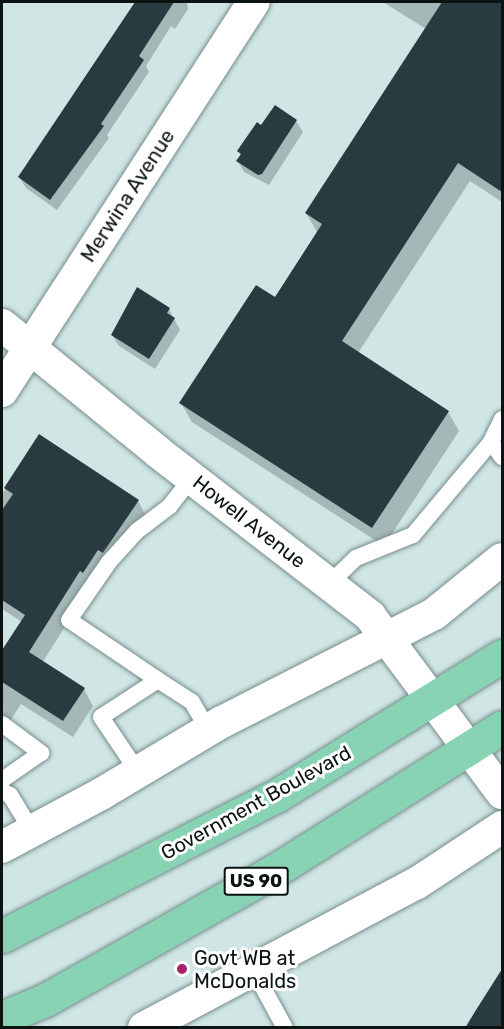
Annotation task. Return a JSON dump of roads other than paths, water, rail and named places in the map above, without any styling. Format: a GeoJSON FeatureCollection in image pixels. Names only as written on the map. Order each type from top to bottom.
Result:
{"type":"FeatureCollection","features":[{"type":"Feature","properties":{"kind":"main road","name":"Government Boulevard"},"geometry":{"type":"LineString","coordinates":[[2,936],[276,796],[502,656]]}},
{"type":"Feature","properties":{"kind":"main road","name":"US 90"},"geometry":{"type":"LineString","coordinates":[[2,1018],[45,1000],[276,870],[502,727]]}},
{"type":"Feature","properties":{"kind":"street","name":"Merwina Avenue"},"geometry":{"type":"LineString","coordinates":[[2,391],[254,2]]}},
{"type":"Feature","properties":{"kind":"street","name":"Howell Avenue"},"geometry":{"type":"LineString","coordinates":[[2,325],[192,478],[370,616],[502,793]]}},
{"type":"Feature","properties":{"kind":"street"},"geometry":{"type":"LineString","coordinates":[[2,847],[138,772],[208,730],[434,614],[502,559]]}},
{"type":"Feature","properties":{"kind":"street"},"geometry":{"type":"LineString","coordinates":[[152,1026],[417,883],[502,827]]}},
{"type":"Feature","properties":{"kind":"lane"},"geometry":{"type":"LineString","coordinates":[[329,584],[356,558],[413,535],[491,442],[502,419]]}},
{"type":"Feature","properties":{"kind":"lane"},"geometry":{"type":"LineString","coordinates":[[491,442],[502,457]]}},
{"type":"Feature","properties":{"kind":"lane"},"geometry":{"type":"LineString","coordinates":[[192,478],[169,507],[137,531],[109,562],[69,620],[192,702],[208,730]]}},
{"type":"Feature","properties":{"kind":"lane"},"geometry":{"type":"LineString","coordinates":[[138,772],[101,717],[158,680]]}},
{"type":"Feature","properties":{"kind":"lane"},"geometry":{"type":"LineString","coordinates":[[2,724],[41,753],[2,780]]}},
{"type":"Feature","properties":{"kind":"lane"},"geometry":{"type":"LineString","coordinates":[[2,790],[10,795],[32,831]]}},
{"type":"Feature","properties":{"kind":"lane"},"geometry":{"type":"LineString","coordinates":[[254,971],[285,1028]]}},
{"type":"Feature","properties":{"kind":"place","name":"Govt WB at McDonalds"},"geometry":{"type":"Point","coordinates":[182,969]}}]}
